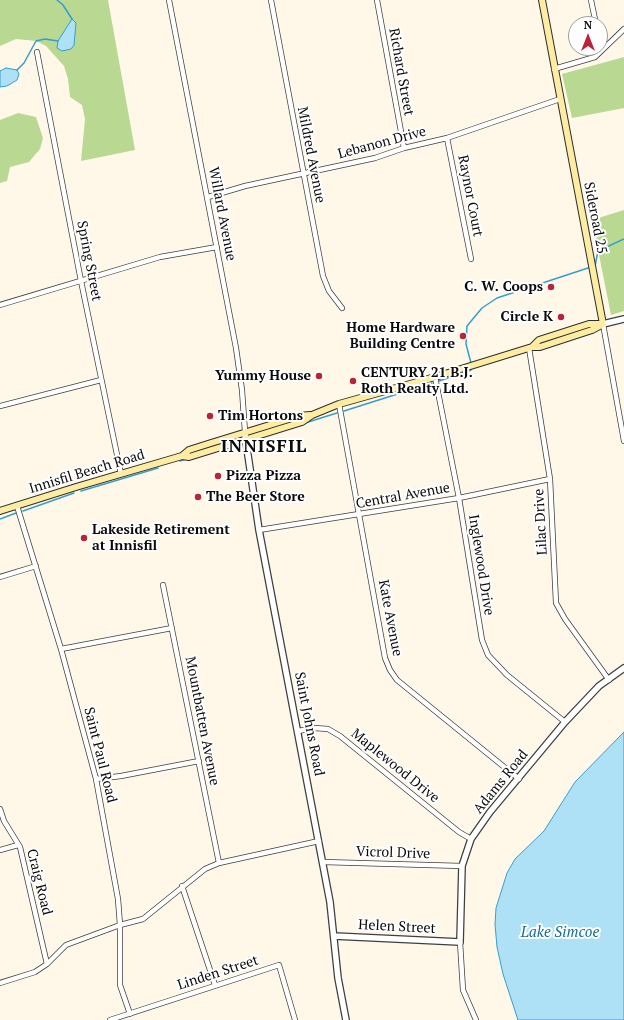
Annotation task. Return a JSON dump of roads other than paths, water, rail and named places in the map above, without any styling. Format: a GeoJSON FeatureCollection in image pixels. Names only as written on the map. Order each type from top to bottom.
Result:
{"type":"FeatureCollection","features":[{"type":"Feature","properties":{"kind":"main road","name":"Sideroad 25"},"geometry":{"type":"LineString","coordinates":[[542,0],[603,324]]}},
{"type":"Feature","properties":{"kind":"main road","name":"Innisfil Beach Road"},"geometry":{"type":"LineString","coordinates":[[182,456],[189,457],[302,422],[312,415],[339,404],[435,377],[530,347],[539,340],[584,326],[603,324]]}},
{"type":"Feature","properties":{"kind":"main road","name":"Innisfil Beach Road"},"geometry":{"type":"LineString","coordinates":[[0,511],[182,456],[189,450],[245,432],[299,416],[312,415]]}},
{"type":"Feature","properties":{"kind":"street","name":"Willard Avenue"},"geometry":{"type":"LineString","coordinates":[[169,0],[236,348],[242,390],[245,432]]}},
{"type":"Feature","properties":{"kind":"street","name":"Mildred Avenue"},"geometry":{"type":"LineString","coordinates":[[271,0],[323,276],[329,291],[342,308]]}},
{"type":"Feature","properties":{"kind":"street","name":"Richard Street"},"geometry":{"type":"LineString","coordinates":[[377,0],[404,148]]}},
{"type":"Feature","properties":{"kind":"street"},"geometry":{"type":"LineString","coordinates":[[592,0],[595,16]]}},
{"type":"Feature","properties":{"kind":"street"},"geometry":{"type":"LineString","coordinates":[[608,43],[624,29]]}},
{"type":"Feature","properties":{"kind":"street","name":"Spring Street"},"geometry":{"type":"LineString","coordinates":[[37,52],[81,280],[121,474]]}},
{"type":"Feature","properties":{"kind":"street"},"geometry":{"type":"LineString","coordinates":[[554,70],[585,61],[596,56]]}},
{"type":"Feature","properties":{"kind":"street","name":"Lebanon Drive"},"geometry":{"type":"LineString","coordinates":[[208,197],[245,186],[375,158],[404,148],[447,138],[560,99]]}},
{"type":"Feature","properties":{"kind":"street","name":"Raynor Court"},"geometry":{"type":"LineString","coordinates":[[447,138],[471,258]]}},
{"type":"Feature","properties":{"kind":"street"},"geometry":{"type":"LineString","coordinates":[[0,305],[160,257],[217,247]]}},
{"type":"Feature","properties":{"kind":"street","name":"Innisfil Beach Road"},"geometry":{"type":"LineString","coordinates":[[603,324],[624,319]]}},
{"type":"Feature","properties":{"kind":"street","name":"Sideroad 25"},"geometry":{"type":"LineString","coordinates":[[603,324],[622,413],[624,441]]}},
{"type":"Feature","properties":{"kind":"street","name":"Lilac Drive"},"geometry":{"type":"LineString","coordinates":[[530,347],[550,479],[556,602],[565,619],[609,680]]}},
{"type":"Feature","properties":{"kind":"street","name":"Inglewood Drive"},"geometry":{"type":"LineString","coordinates":[[435,377],[459,498],[482,640],[488,656],[507,675],[565,722]]}},
{"type":"Feature","properties":{"kind":"street"},"geometry":{"type":"LineString","coordinates":[[0,406],[101,380]]}},
{"type":"Feature","properties":{"kind":"street","name":"Kate Avenue"},"geometry":{"type":"LineString","coordinates":[[339,404],[385,658],[390,670],[397,680],[519,779]]}},
{"type":"Feature","properties":{"kind":"street","name":"Saint Johns Road"},"geometry":{"type":"LineString","coordinates":[[245,432],[259,530],[323,862],[334,936],[338,978],[346,1020]]}},
{"type":"Feature","properties":{"kind":"street","name":"Central Avenue"},"geometry":{"type":"LineString","coordinates":[[259,530],[459,498],[550,479]]}},
{"type":"Feature","properties":{"kind":"street","name":"Saint Paul Road"},"geometry":{"type":"LineString","coordinates":[[18,506],[61,649],[96,779],[113,865],[120,925],[120,985],[130,1014]]}},
{"type":"Feature","properties":{"kind":"street"},"geometry":{"type":"LineString","coordinates":[[0,577],[36,566]]}},
{"type":"Feature","properties":{"kind":"street","name":"Mountbatten Avenue"},"geometry":{"type":"LineString","coordinates":[[163,585],[219,863]]}},
{"type":"Feature","properties":{"kind":"street"},"geometry":{"type":"LineString","coordinates":[[61,649],[172,628]]}},
{"type":"Feature","properties":{"kind":"street","name":"Adams Road"},"geometry":{"type":"LineString","coordinates":[[460,942],[462,866],[471,839],[490,812],[565,722],[599,686],[624,668]]}},
{"type":"Feature","properties":{"kind":"street","name":"Maplewood Drive"},"geometry":{"type":"LineString","coordinates":[[298,731],[314,728],[328,729],[340,736],[459,832],[471,839]]}},
{"type":"Feature","properties":{"kind":"street"},"geometry":{"type":"LineString","coordinates":[[96,779],[121,776],[199,761]]}},
{"type":"Feature","properties":{"kind":"street","name":"Craig Road"},"geometry":{"type":"LineString","coordinates":[[0,809],[4,821],[18,845],[47,964]]}},
{"type":"Feature","properties":{"kind":"street"},"geometry":{"type":"LineString","coordinates":[[0,983],[35,972],[47,964],[66,945],[120,925],[143,919],[182,886],[205,869],[219,863],[319,841]]}},
{"type":"Feature","properties":{"kind":"street"},"geometry":{"type":"LineString","coordinates":[[0,850],[18,845]]}},
{"type":"Feature","properties":{"kind":"street","name":"Vicrol Drive"},"geometry":{"type":"LineString","coordinates":[[323,862],[462,866]]}},
{"type":"Feature","properties":{"kind":"street"},"geometry":{"type":"LineString","coordinates":[[182,886],[216,985]]}},
{"type":"Feature","properties":{"kind":"street","name":"Helen Street"},"geometry":{"type":"LineString","coordinates":[[334,936],[460,942]]}},
{"type":"Feature","properties":{"kind":"street"},"geometry":{"type":"LineString","coordinates":[[460,942],[463,990],[476,1020]]}},
{"type":"Feature","properties":{"kind":"street","name":"Linden Street"},"geometry":{"type":"LineString","coordinates":[[110,1020],[279,965],[295,1020]]}},
{"type":"Feature","properties":{"kind":"water"},"geometry":{"type":"Polygon","coordinates":[[[72,19],[76,23],[74,45],[71,49],[62,51],[57,48],[58,41],[72,19]]]}},
{"type":"Feature","properties":{"kind":"water"},"geometry":{"type":"Polygon","coordinates":[[[6,68],[17,70],[19,74],[17,80],[7,86],[0,87],[0,71],[6,68]]]}},
{"type":"Feature","properties":{"kind":"water","name":"Lake Simcoe"},"geometry":{"type":"Polygon","coordinates":[[[624,732],[624,1020],[518,1020],[503,974],[497,947],[495,924],[496,908],[507,873],[515,859],[544,831],[575,782],[624,732]]]}},
{"type":"Feature","properties":{"kind":"waterway"},"geometry":{"type":"LineString","coordinates":[[57,0],[63,5],[72,19]]}},
{"type":"Feature","properties":{"kind":"waterway"},"geometry":{"type":"LineString","coordinates":[[17,70],[24,63],[36,41],[45,39],[58,41]]}},
{"type":"Feature","properties":{"kind":"waterway"},"geometry":{"type":"LineString","coordinates":[[595,266],[598,251],[624,239]]}},
{"type":"Feature","properties":{"kind":"waterway"},"geometry":{"type":"LineString","coordinates":[[471,363],[466,344],[467,326],[482,308],[497,298],[591,267]]}},
{"type":"Feature","properties":{"kind":"waterway"},"geometry":{"type":"LineString","coordinates":[[439,381],[471,369]]}},
{"type":"Feature","properties":{"kind":"waterway"},"geometry":{"type":"LineString","coordinates":[[344,411],[432,383]]}},
{"type":"Feature","properties":{"kind":"waterway"},"geometry":{"type":"LineString","coordinates":[[305,423],[337,413]]}},
{"type":"Feature","properties":{"kind":"waterway"},"geometry":{"type":"LineString","coordinates":[[180,461],[186,459]]}},
{"type":"Feature","properties":{"kind":"waterway"},"geometry":{"type":"LineString","coordinates":[[81,491],[158,468]]}},
{"type":"Feature","properties":{"kind":"waterway"},"geometry":{"type":"LineString","coordinates":[[23,511],[74,493]]}},
{"type":"Feature","properties":{"kind":"waterway"},"geometry":{"type":"LineString","coordinates":[[0,519],[16,513]]}},
{"type":"Feature","properties":{"kind":"place","name":"C. W. Coops"},"geometry":{"type":"Point","coordinates":[551,287]}},
{"type":"Feature","properties":{"kind":"place","name":"Circle K"},"geometry":{"type":"Point","coordinates":[561,317]}},
{"type":"Feature","properties":{"kind":"place","name":"Home Hardware Building Centre"},"geometry":{"type":"Point","coordinates":[463,336]}},
{"type":"Feature","properties":{"kind":"place","name":"Yummy House"},"geometry":{"type":"Point","coordinates":[319,376]}},
{"type":"Feature","properties":{"kind":"place","name":"CENTURY 21 B.J. Roth Realty Ltd."},"geometry":{"type":"Point","coordinates":[353,381]}},
{"type":"Feature","properties":{"kind":"place","name":"Tim Hortons"},"geometry":{"type":"Point","coordinates":[210,416]}},
{"type":"Feature","properties":{"kind":"place","name":"Pizza Pizza"},"geometry":{"type":"Point","coordinates":[218,476]}},
{"type":"Feature","properties":{"kind":"place","name":"The Beer Store"},"geometry":{"type":"Point","coordinates":[198,497]}},
{"type":"Feature","properties":{"kind":"place","name":"Lakeside Retirement at Innisfil"},"geometry":{"type":"Point","coordinates":[84,538]}},
{"type":"Feature","properties":{"kind":"district","name":"INNISFIL"},"geometry":{"type":"Point","coordinates":[264,447]}}]}
